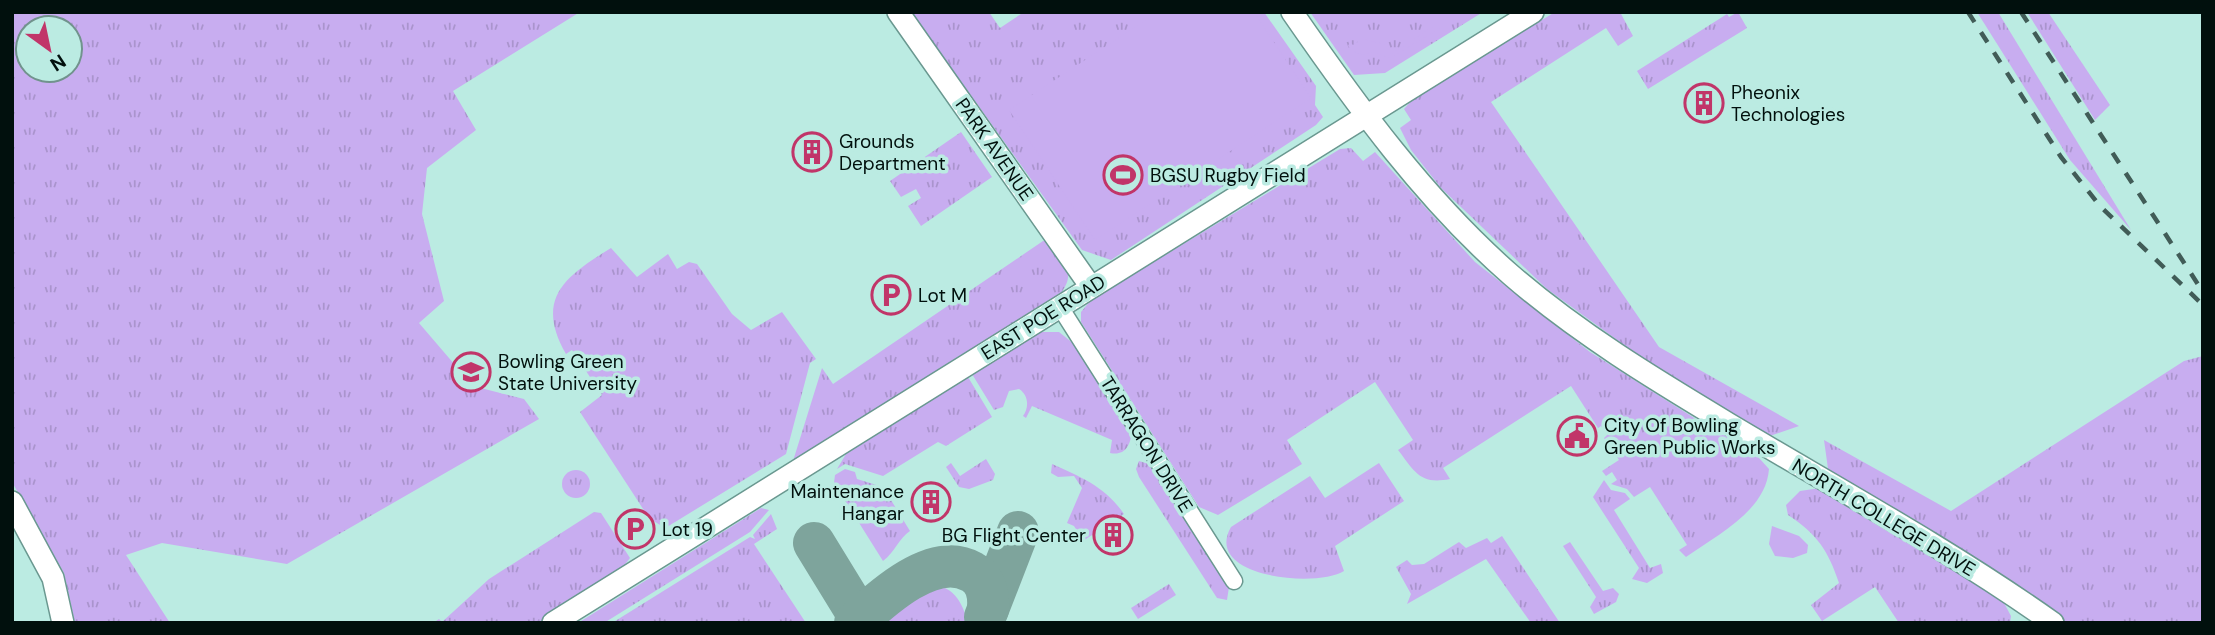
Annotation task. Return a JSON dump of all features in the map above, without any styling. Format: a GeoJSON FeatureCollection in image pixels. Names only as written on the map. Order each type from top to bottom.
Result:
{"type":"FeatureCollection","features":[{"type":"Feature","properties":{"kind":"street","name":"PARK AVENUE"},"geometry":{"type":"LineString","coordinates":[[898,12],[1091,287]]}},
{"type":"Feature","properties":{"kind":"street","name":"NORTH COLLEGE DRIVE"},"geometry":{"type":"LineString","coordinates":[[1292,12],[1366,116],[1423,186],[1470,236],[1556,311],[1667,387],[1956,559],[2053,623]]}},
{"type":"Feature","properties":{"kind":"street","name":"EAST POE ROAD"},"geometry":{"type":"LineString","coordinates":[[553,623],[1532,12]]}},
{"type":"Feature","properties":{"kind":"street","name":"TARRAGON DRIVE"},"geometry":{"type":"LineString","coordinates":[[1059,307],[1234,581]]}},
{"type":"Feature","properties":{"kind":"street"},"geometry":{"type":"LineString","coordinates":[[12,502],[44,558],[63,623]]}},
{"type":"Feature","properties":{"kind":"green space"},"geometry":{"type":"Polygon","coordinates":[[[12,12],[580,12],[453,91],[476,130],[427,168],[422,214],[444,301],[419,323],[473,386],[524,399],[539,419],[287,564],[162,543],[126,555],[170,623],[75,623],[64,573],[12,482],[12,12]]]}},
{"type":"Feature","properties":{"kind":"green space","name":"BGSU Rugby Field"},"geometry":{"type":"Polygon","coordinates":[[[911,12],[989,12],[1000,28],[1024,12],[1264,12],[1316,86],[1315,105],[1323,117],[1316,125],[1111,260],[1082,250],[911,12]]]}},
{"type":"Feature","properties":{"kind":"green space","name":"BGSU Rugby Field"},"geometry":{"type":"Polygon","coordinates":[[[1158,12],[1254,12],[1311,98],[1095,240],[1009,110],[1158,12]]]}},
{"type":"Feature","properties":{"kind":"green space"},"geometry":{"type":"Polygon","coordinates":[[[1310,12],[1483,12],[1385,73],[1354,75],[1310,12]]]}},
{"type":"Feature","properties":{"kind":"green space"},"geometry":{"type":"Polygon","coordinates":[[[1555,12],[1620,12],[1633,36],[1618,46],[1606,28],[1491,102],[1659,347],[1799,426],[1767,437],[1646,361],[1547,289],[1441,188],[1411,150],[1400,128],[1411,120],[1404,109],[1412,100],[1555,12]]]}},
{"type":"Feature","properties":{"kind":"green space"},"geometry":{"type":"Polygon","coordinates":[[[1738,12],[1747,28],[1648,89],[1637,71],[1727,14],[1729,17],[1738,12]]]}},
{"type":"Feature","properties":{"kind":"green space"},"geometry":{"type":"Polygon","coordinates":[[[1977,12],[1998,12],[2131,230],[2070,160],[1977,12]]]}},
{"type":"Feature","properties":{"kind":"green space"},"geometry":{"type":"Polygon","coordinates":[[[2027,12],[2048,12],[2110,105],[2095,120],[2027,12]]]}},
{"type":"Feature","properties":{"kind":"green space"},"geometry":{"type":"Polygon","coordinates":[[[1449,16],[1439,29],[1390,58],[1373,52],[1360,54],[1348,46],[1350,42],[1353,45],[1362,39],[1384,44],[1391,54],[1449,16]]]}},
{"type":"Feature","properties":{"kind":"green space"},"geometry":{"type":"Polygon","coordinates":[[[961,132],[992,177],[921,226],[908,206],[921,198],[916,189],[901,197],[890,181],[961,132]]]}},
{"type":"Feature","properties":{"kind":"green space"},"geometry":{"type":"Polygon","coordinates":[[[1351,148],[1363,161],[1375,152],[1475,262],[1590,352],[1699,421],[1750,448],[1769,469],[1766,484],[1750,510],[1725,531],[1686,557],[1679,550],[1687,545],[1650,487],[1634,497],[1627,489],[1611,484],[1617,480],[1612,472],[1606,476],[1602,471],[1619,460],[1604,438],[1611,431],[1619,432],[1622,425],[1614,419],[1604,431],[1601,426],[1598,428],[1571,386],[1443,468],[1450,479],[1425,478],[1414,470],[1398,450],[1413,440],[1375,382],[1287,440],[1302,464],[1218,515],[1199,507],[1081,322],[1081,312],[1091,300],[1340,149],[1351,148]]]}},
{"type":"Feature","properties":{"kind":"green space"},"geometry":{"type":"Polygon","coordinates":[[[1049,240],[1065,263],[1068,273],[1063,290],[1053,302],[1022,324],[959,356],[675,539],[672,535],[793,461],[822,368],[833,384],[1043,241],[1049,240]]]}},
{"type":"Feature","properties":{"kind":"green space"},"geometry":{"type":"Polygon","coordinates":[[[611,248],[637,277],[668,254],[677,269],[689,262],[697,264],[732,314],[751,330],[782,312],[816,359],[810,363],[786,454],[667,527],[665,522],[660,525],[649,518],[580,412],[602,395],[572,350],[566,354],[553,318],[554,303],[569,279],[580,268],[611,248]]]}},
{"type":"Feature","properties":{"kind":"green space"},"geometry":{"type":"Polygon","coordinates":[[[1040,332],[1059,332],[1074,344],[1132,432],[1130,442],[1123,451],[1110,453],[1112,440],[1032,406],[1026,418],[1023,416],[1027,406],[1026,398],[1019,389],[1009,391],[1003,407],[994,410],[972,374],[1040,332]]]}},
{"type":"Feature","properties":{"kind":"green space"},"geometry":{"type":"Polygon","coordinates":[[[2203,356],[2203,623],[2064,623],[2003,578],[1829,476],[1824,440],[1951,511],[2184,361],[2203,356]]]}},
{"type":"Feature","properties":{"kind":"green space"},"geometry":{"type":"Polygon","coordinates":[[[968,377],[992,417],[946,446],[938,442],[883,476],[845,464],[837,469],[846,454],[968,377]]]}},
{"type":"Feature","properties":{"kind":"green space"},"geometry":{"type":"Polygon","coordinates":[[[986,459],[995,474],[993,480],[969,489],[959,487],[946,467],[951,463],[960,476],[986,459]]]}},
{"type":"Feature","properties":{"kind":"green space"},"geometry":{"type":"Polygon","coordinates":[[[1139,461],[1152,465],[1229,587],[1227,600],[1217,598],[1139,477],[1136,469],[1139,461]]]}},
{"type":"Feature","properties":{"kind":"green space"},"geometry":{"type":"Polygon","coordinates":[[[1379,463],[1404,501],[1335,546],[1344,571],[1330,576],[1289,578],[1247,568],[1233,558],[1226,544],[1231,527],[1310,476],[1325,498],[1379,463]]]}},
{"type":"Feature","properties":{"kind":"green space"},"geometry":{"type":"Polygon","coordinates":[[[1052,464],[1083,478],[1101,490],[1124,514],[1083,541],[1074,526],[1067,523],[1082,488],[1074,476],[1058,477],[1051,473],[1052,464]]]}},
{"type":"Feature","properties":{"kind":"green space"},"geometry":{"type":"Polygon","coordinates":[[[845,469],[855,472],[857,479],[883,487],[910,531],[883,561],[834,483],[835,475],[845,469]]]}},
{"type":"Feature","properties":{"kind":"green space"},"geometry":{"type":"Polygon","coordinates":[[[576,470],[586,474],[590,484],[586,494],[576,498],[566,494],[562,484],[566,474],[576,470]]]}},
{"type":"Feature","properties":{"kind":"green space"},"geometry":{"type":"Polygon","coordinates":[[[1604,480],[1611,490],[1625,493],[1630,499],[1614,510],[1650,568],[1661,564],[1663,573],[1647,583],[1632,579],[1639,568],[1593,497],[1604,480]]]}},
{"type":"Feature","properties":{"kind":"green space"},"geometry":{"type":"Polygon","coordinates":[[[1820,488],[2003,601],[2011,616],[2010,623],[1899,623],[1875,587],[1822,621],[1811,605],[1839,583],[1820,544],[1807,529],[1788,515],[1786,505],[1800,491],[1820,488]]]}},
{"type":"Feature","properties":{"kind":"green space"},"geometry":{"type":"Polygon","coordinates":[[[761,508],[769,510],[750,532],[604,623],[578,623],[761,508]]]}},
{"type":"Feature","properties":{"kind":"green space"},"geometry":{"type":"Polygon","coordinates":[[[594,512],[601,513],[630,558],[619,572],[537,623],[433,623],[439,619],[442,622],[489,579],[594,512]]]}},
{"type":"Feature","properties":{"kind":"green space"},"geometry":{"type":"Polygon","coordinates":[[[771,514],[777,529],[754,544],[806,623],[612,623],[750,537],[755,539],[753,535],[771,514]]]}},
{"type":"Feature","properties":{"kind":"green space"},"geometry":{"type":"Polygon","coordinates":[[[1772,526],[1799,536],[1808,545],[1807,553],[1793,558],[1775,556],[1769,544],[1772,526]]]}},
{"type":"Feature","properties":{"kind":"green space"},"geometry":{"type":"Polygon","coordinates":[[[1502,536],[1560,623],[1531,623],[1486,559],[1407,604],[1411,594],[1396,567],[1407,560],[1412,565],[1424,564],[1459,542],[1466,548],[1487,538],[1491,543],[1502,536]]]}},
{"type":"Feature","properties":{"kind":"green space"},"geometry":{"type":"Polygon","coordinates":[[[1570,542],[1603,591],[1613,588],[1619,594],[1616,602],[1594,614],[1590,607],[1596,597],[1563,546],[1570,542]]]}},
{"type":"Feature","properties":{"kind":"green space"},"geometry":{"type":"Polygon","coordinates":[[[1169,584],[1176,595],[1138,619],[1131,608],[1169,584]]]}},
{"type":"Feature","properties":{"kind":"green space"},"geometry":{"type":"Polygon","coordinates":[[[941,586],[952,592],[959,601],[968,623],[880,623],[930,590],[941,586]]]}},
{"type":"Feature","properties":{"kind":"taxiway"},"geometry":{"type":"LineString","coordinates":[[985,617],[1018,532]]}},
{"type":"Feature","properties":{"kind":"taxiway"},"geometry":{"type":"LineString","coordinates":[[814,543],[860,618]]}},
{"type":"Feature","properties":{"kind":"taxiway"},"geometry":{"type":"LineString","coordinates":[[855,623],[879,601],[909,580],[941,567],[957,567],[977,575],[986,588],[988,609]]}},
{"type":"Feature","properties":{"kind":"railway"},"geometry":{"type":"LineString","coordinates":[[1968,12],[2061,157],[2100,206],[2203,305]]}},
{"type":"Feature","properties":{"kind":"railway"},"geometry":{"type":"LineString","coordinates":[[2021,12],[2203,292]]}},
{"type":"Feature","properties":{"kind":"place","name":"Pheonix Technologies"},"geometry":{"type":"Point","coordinates":[1704,103]}},
{"type":"Feature","properties":{"kind":"place","name":"Grounds Department"},"geometry":{"type":"Point","coordinates":[812,152]}},
{"type":"Feature","properties":{"kind":"place","name":"BGSU Rugby Field"},"geometry":{"type":"Point","coordinates":[1123,175]}},
{"type":"Feature","properties":{"kind":"place","name":"Lot M"},"geometry":{"type":"Point","coordinates":[891,295]}},
{"type":"Feature","properties":{"kind":"place","name":"Bowling Green State University"},"geometry":{"type":"Point","coordinates":[471,372]}},
{"type":"Feature","properties":{"kind":"place","name":"City Of Bowling Green Public Works"},"geometry":{"type":"Point","coordinates":[1577,436]}},
{"type":"Feature","properties":{"kind":"place","name":"Maintenance Hangar"},"geometry":{"type":"Point","coordinates":[931,502]}},
{"type":"Feature","properties":{"kind":"place","name":"Lot 19"},"geometry":{"type":"Point","coordinates":[635,529]}},
{"type":"Feature","properties":{"kind":"place","name":"BG Flight Center"},"geometry":{"type":"Point","coordinates":[1113,535]}}]}
